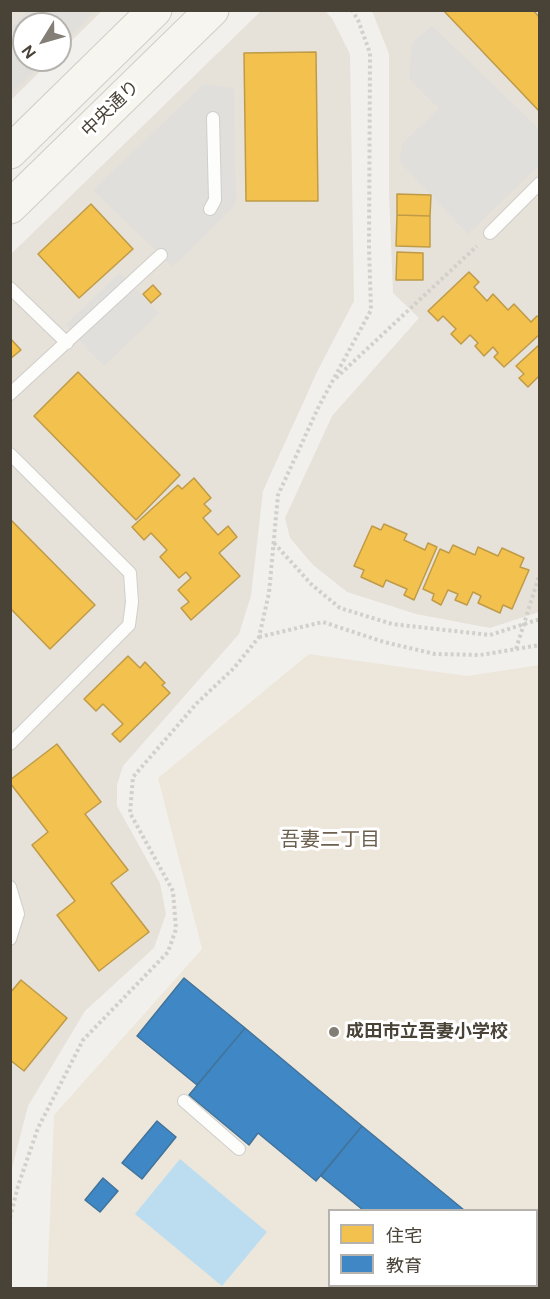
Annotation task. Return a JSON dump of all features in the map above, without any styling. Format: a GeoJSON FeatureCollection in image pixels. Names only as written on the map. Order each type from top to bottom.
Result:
{"type":"FeatureCollection","features":[{"type":"Feature","properties":{"kind":"street"},"geometry":{"type":"LineString","coordinates":[[10,152],[155,10]]}},
{"type":"Feature","properties":{"kind":"street","name":"中央通り"},"geometry":{"type":"LineString","coordinates":[[10,207],[212,10]]}},
{"type":"Feature","properties":{"kind":"lane"},"geometry":{"type":"LineString","coordinates":[[210,209],[215,200],[213,118]]}},
{"type":"Feature","properties":{"kind":"lane"},"geometry":{"type":"LineString","coordinates":[[490,233],[540,183]]}},
{"type":"Feature","properties":{"kind":"lane"},"geometry":{"type":"LineString","coordinates":[[10,394],[161,255]]}},
{"type":"Feature","properties":{"kind":"lane"},"geometry":{"type":"LineString","coordinates":[[10,288],[67,343]]}},
{"type":"Feature","properties":{"kind":"lane"},"geometry":{"type":"LineString","coordinates":[[10,453],[130,573],[132,602],[129,625],[10,744]]}},
{"type":"Feature","properties":{"kind":"lane"},"geometry":{"type":"LineString","coordinates":[[10,887],[18,914],[10,939]]}},
{"type":"Feature","properties":{"kind":"lane"},"geometry":{"type":"LineString","coordinates":[[184,1101],[239,1149]]}},
{"type":"Feature","properties":{"kind":"path"},"geometry":{"type":"LineString","coordinates":[[10,1218],[18,1186],[38,1128],[83,1040],[168,952],[176,929],[173,891],[130,813],[133,777],[191,710],[234,668],[259,637],[270,593],[278,495],[333,380],[371,310],[370,53],[358,20],[351,10]]}},
{"type":"Feature","properties":{"kind":"path"},"geometry":{"type":"LineString","coordinates":[[333,380],[490,233]]}},
{"type":"Feature","properties":{"kind":"path"},"geometry":{"type":"LineString","coordinates":[[274,542],[312,585],[340,608],[392,624],[490,635],[540,620]]}},
{"type":"Feature","properties":{"kind":"path"},"geometry":{"type":"LineString","coordinates":[[516,649],[540,573]]}},
{"type":"Feature","properties":{"kind":"path"},"geometry":{"type":"LineString","coordinates":[[259,637],[323,622],[384,642],[435,654],[480,655],[540,645]]}},
{"type":"Feature","properties":{"kind":"shaded area"},"geometry":{"type":"Polygon","coordinates":[[[28,10],[96,11],[72,34],[72,12],[26,12],[28,10]]]}},
{"type":"Feature","properties":{"kind":"shaded area"},"geometry":{"type":"Polygon","coordinates":[[[11,11],[102,11],[72,40],[72,12],[12,12],[12,72],[40,72],[11,100],[11,11]]]}},
{"type":"Feature","properties":{"kind":"shaded area"},"geometry":{"type":"Polygon","coordinates":[[[261,11],[325,11],[332,18],[350,54],[354,301],[318,370],[263,491],[251,596],[239,634],[123,766],[117,785],[117,806],[160,883],[166,914],[154,948],[85,1011],[28,1106],[11,1172],[11,254],[261,11]]]}},
{"type":"Feature","properties":{"kind":"shaded area"},"geometry":{"type":"Polygon","coordinates":[[[372,11],[539,11],[539,612],[490,628],[416,614],[347,592],[313,565],[290,538],[285,518],[332,416],[419,318],[393,293],[389,192],[389,54],[372,11]]]}},
{"type":"Feature","properties":{"kind":"shaded area"},"geometry":{"type":"Polygon","coordinates":[[[432,26],[539,129],[539,165],[468,234],[399,161],[403,143],[439,109],[409,78],[412,43],[432,26]]]}},
{"type":"Feature","properties":{"kind":"shaded area"},"geometry":{"type":"Polygon","coordinates":[[[11,28],[12,72],[34,72],[11,95],[11,28]]]}},
{"type":"Feature","properties":{"kind":"shaded area"},"geometry":{"type":"Polygon","coordinates":[[[204,84],[234,88],[236,204],[173,267],[93,190],[204,84]]]}},
{"type":"Feature","properties":{"kind":"shaded area"},"geometry":{"type":"Polygon","coordinates":[[[120,273],[159,313],[104,366],[65,325],[120,273]]]}},
{"type":"Feature","properties":{"kind":"shaded area","name":"成田市立吾妻小学校"},"geometry":{"type":"Polygon","coordinates":[[[309,654],[467,676],[539,665],[539,1288],[47,1288],[54,1115],[202,949],[158,778],[309,654]]]}},
{"type":"Feature","properties":{"kind":"water"},"geometry":{"type":"Polygon","coordinates":[[[180,1159],[267,1232],[222,1286],[135,1214],[180,1159]]]}},
{"type":"Feature","properties":{"kind":"building: 住宅"},"geometry":{"type":"Polygon","coordinates":[[[443,10],[533,10],[540,18],[539,111],[443,10]]]}},
{"type":"Feature","properties":{"kind":"building: 住宅"},"geometry":{"type":"Polygon","coordinates":[[[316,52],[318,201],[246,201],[244,53],[316,52]]]}},
{"type":"Feature","properties":{"kind":"building: 住宅"},"geometry":{"type":"Polygon","coordinates":[[[397,194],[431,195],[430,216],[397,215],[397,194]]]}},
{"type":"Feature","properties":{"kind":"building: 住宅"},"geometry":{"type":"Polygon","coordinates":[[[91,204],[133,249],[79,298],[38,254],[91,204]]]}},
{"type":"Feature","properties":{"kind":"building: 住宅"},"geometry":{"type":"Polygon","coordinates":[[[397,215],[430,216],[430,247],[396,246],[397,215]]]}},
{"type":"Feature","properties":{"kind":"building: 住宅"},"geometry":{"type":"Polygon","coordinates":[[[397,252],[423,253],[423,280],[396,280],[397,252]]]}},
{"type":"Feature","properties":{"kind":"building: 住宅"},"geometry":{"type":"Polygon","coordinates":[[[469,272],[479,282],[474,287],[487,301],[493,294],[508,310],[514,304],[531,322],[537,316],[540,318],[540,334],[504,367],[494,357],[498,353],[493,347],[484,356],[475,346],[478,343],[470,335],[461,344],[451,334],[456,329],[443,316],[438,321],[428,311],[469,272]]]}},
{"type":"Feature","properties":{"kind":"building: 住宅"},"geometry":{"type":"Polygon","coordinates":[[[153,285],[161,294],[151,303],[143,294],[153,285]]]}},
{"type":"Feature","properties":{"kind":"building: 住宅"},"geometry":{"type":"Polygon","coordinates":[[[10,338],[21,350],[10,359],[10,338]]]}},
{"type":"Feature","properties":{"kind":"building: 住宅"},"geometry":{"type":"Polygon","coordinates":[[[540,344],[540,379],[538,377],[528,387],[519,378],[524,374],[516,366],[540,344]]]}},
{"type":"Feature","properties":{"kind":"building: 住宅"},"geometry":{"type":"Polygon","coordinates":[[[78,372],[180,475],[136,520],[34,416],[78,372]]]}},
{"type":"Feature","properties":{"kind":"building: 住宅"},"geometry":{"type":"Polygon","coordinates":[[[194,478],[211,498],[204,504],[211,511],[203,518],[218,535],[228,526],[237,537],[219,553],[240,576],[191,620],[181,608],[189,602],[178,590],[191,578],[186,572],[179,578],[160,557],[167,550],[151,533],[144,540],[132,527],[178,485],[182,489],[194,478]]]}},
{"type":"Feature","properties":{"kind":"building: 住宅"},"geometry":{"type":"Polygon","coordinates":[[[10,519],[95,605],[50,649],[10,608],[10,519]]]}},
{"type":"Feature","properties":{"kind":"building: 住宅"},"geometry":{"type":"Polygon","coordinates":[[[384,524],[407,534],[404,540],[425,550],[428,543],[437,547],[414,600],[404,595],[407,589],[386,580],[383,587],[361,577],[364,570],[354,566],[372,526],[381,530],[384,524]]]}},
{"type":"Feature","properties":{"kind":"building: 住宅"},"geometry":{"type":"Polygon","coordinates":[[[453,545],[475,555],[478,547],[498,556],[502,548],[524,558],[520,567],[529,570],[512,609],[503,605],[500,613],[478,603],[481,596],[473,592],[467,605],[455,600],[458,594],[448,590],[441,605],[432,600],[434,594],[423,589],[440,549],[449,553],[453,545]]]}},
{"type":"Feature","properties":{"kind":"building: 住宅"},"geometry":{"type":"Polygon","coordinates":[[[128,656],[140,668],[145,662],[165,683],[162,685],[170,693],[120,742],[112,734],[123,724],[103,704],[96,711],[84,699],[128,656]]]}},
{"type":"Feature","properties":{"kind":"building: 住宅"},"geometry":{"type":"Polygon","coordinates":[[[57,744],[101,802],[85,814],[128,870],[111,883],[149,932],[99,971],[57,915],[75,901],[32,845],[48,832],[10,783],[10,780],[57,744]]]}},
{"type":"Feature","properties":{"kind":"building: 住宅"},"geometry":{"type":"Polygon","coordinates":[[[21,980],[67,1018],[24,1071],[10,1060],[10,993],[21,980]]]}},
{"type":"Feature","properties":{"kind":"building: 教育"},"geometry":{"type":"Polygon","coordinates":[[[184,978],[245,1028],[197,1085],[137,1036],[184,978]]]}},
{"type":"Feature","properties":{"kind":"building: 教育"},"geometry":{"type":"Polygon","coordinates":[[[245,1028],[362,1126],[316,1181],[258,1133],[249,1145],[189,1095],[245,1028]]]}},
{"type":"Feature","properties":{"kind":"building: 教育"},"geometry":{"type":"Polygon","coordinates":[[[157,1121],[176,1137],[142,1179],[122,1163],[157,1121]]]}},
{"type":"Feature","properties":{"kind":"building: 教育"},"geometry":{"type":"Polygon","coordinates":[[[362,1126],[463,1209],[362,1209],[321,1176],[362,1126]]]}},
{"type":"Feature","properties":{"kind":"building: 教育"},"geometry":{"type":"Polygon","coordinates":[[[103,1178],[118,1191],[100,1212],[85,1200],[103,1178]]]}},
{"type":"Feature","properties":{"kind":"building: 教育"},"geometry":{"type":"Polygon","coordinates":[[[538,1272],[540,1273],[540,1288],[431,1287],[538,1287],[538,1272]]]}},
{"type":"Feature","properties":{"kind":"place","name":"成田市立吾妻小学校"},"geometry":{"type":"Point","coordinates":[334,1032]}},
{"type":"Feature","properties":{"kind":"district","name":"吾妻二丁目"},"geometry":{"type":"Point","coordinates":[330,841]}}]}
